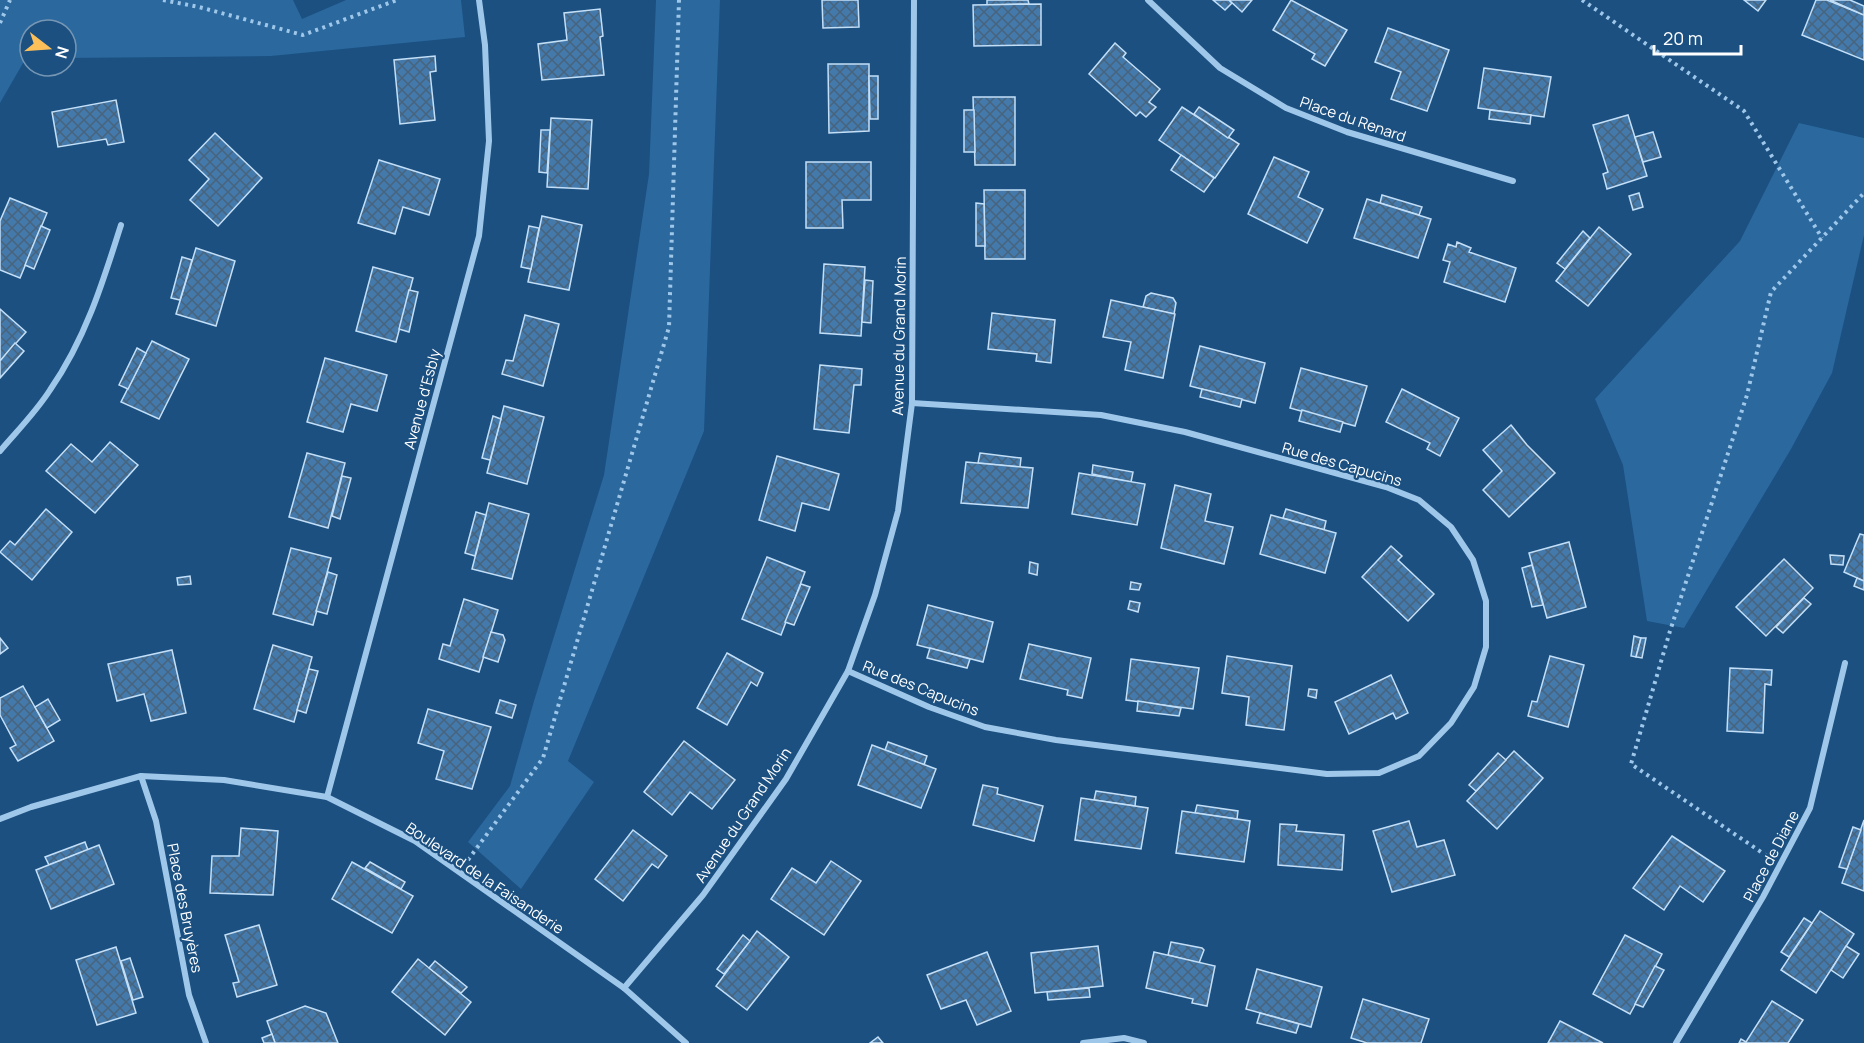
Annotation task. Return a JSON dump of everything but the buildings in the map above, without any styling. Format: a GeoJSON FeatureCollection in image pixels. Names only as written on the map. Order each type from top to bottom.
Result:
{"type":"FeatureCollection","features":[{"type":"Feature","properties":{"kind":"street","name":"Avenue d'Esbly"},"geometry":{"type":"LineString","coordinates":[[327,797],[478,236],[489,141],[485,45],[479,0]]}},
{"type":"Feature","properties":{"kind":"street","name":"Avenue du Grand Morin"},"geometry":{"type":"LineString","coordinates":[[624,988],[703,895],[786,779],[848,671],[875,595],[898,511],[912,403],[914,0]]}},
{"type":"Feature","properties":{"kind":"street","name":"Place du Renard"},"geometry":{"type":"LineString","coordinates":[[1148,0],[1220,68],[1286,108],[1347,132],[1513,181]]}},
{"type":"Feature","properties":{"kind":"street"},"geometry":{"type":"LineString","coordinates":[[0,451],[50,390],[80,339],[101,288],[121,225]]}},
{"type":"Feature","properties":{"kind":"street","name":"Rue des Capucins"},"geometry":{"type":"LineString","coordinates":[[848,671],[929,707],[985,727],[1056,741],[1327,774],[1379,773],[1419,756],[1451,723],[1474,687],[1486,647],[1486,601],[1473,560],[1451,527],[1419,500],[1386,487],[1185,432],[1101,415],[912,403]]}},
{"type":"Feature","properties":{"kind":"street","name":"Place de Diane"},"geometry":{"type":"LineString","coordinates":[[1676,1043],[1763,897],[1810,808],[1845,663]]}},
{"type":"Feature","properties":{"kind":"street","name":"Boulevard de la Faisanderie"},"geometry":{"type":"LineString","coordinates":[[0,819],[31,807],[141,776],[224,780],[327,797],[415,841],[624,988],[686,1043]]}},
{"type":"Feature","properties":{"kind":"street","name":"Place des Bruyères"},"geometry":{"type":"LineString","coordinates":[[141,776],[156,821],[189,995],[207,1043]]}},
{"type":"Feature","properties":{"kind":"street"},"geometry":{"type":"LineString","coordinates":[[1083,1043],[1124,1038],[1144,1043]]}},
{"type":"Feature","properties":{"kind":"path"},"geometry":{"type":"LineString","coordinates":[[0,23],[10,0]]}},
{"type":"Feature","properties":{"kind":"path"},"geometry":{"type":"LineString","coordinates":[[163,0],[199,7],[303,35],[397,0]]}},
{"type":"Feature","properties":{"kind":"path"},"geometry":{"type":"LineString","coordinates":[[459,872],[543,758],[669,327],[679,0]]}},
{"type":"Feature","properties":{"kind":"path"},"geometry":{"type":"LineString","coordinates":[[1582,0],[1744,111],[1822,238]]}},
{"type":"Feature","properties":{"kind":"path"},"geometry":{"type":"LineString","coordinates":[[1780,864],[1631,764],[1670,631],[1747,395],[1771,292],[1864,193]]}},
{"type":"Feature","properties":{"kind":"shaded area"},"geometry":{"type":"Polygon","coordinates":[[[0,0],[293,0],[302,19],[346,0],[461,0],[465,37],[271,56],[78,58],[78,18],[18,18],[18,72],[0,103],[0,0]]]}},
{"type":"Feature","properties":{"kind":"shaded area"},"geometry":{"type":"Polygon","coordinates":[[[656,0],[720,0],[704,431],[568,761],[594,782],[521,889],[468,842],[510,786],[604,475],[649,174],[656,0]]]}},
{"type":"Feature","properties":{"kind":"shaded area"},"geometry":{"type":"Polygon","coordinates":[[[1799,123],[1864,138],[1864,235],[1832,373],[1791,449],[1684,628],[1647,621],[1623,465],[1595,399],[1740,241],[1799,123]]]}}]}
